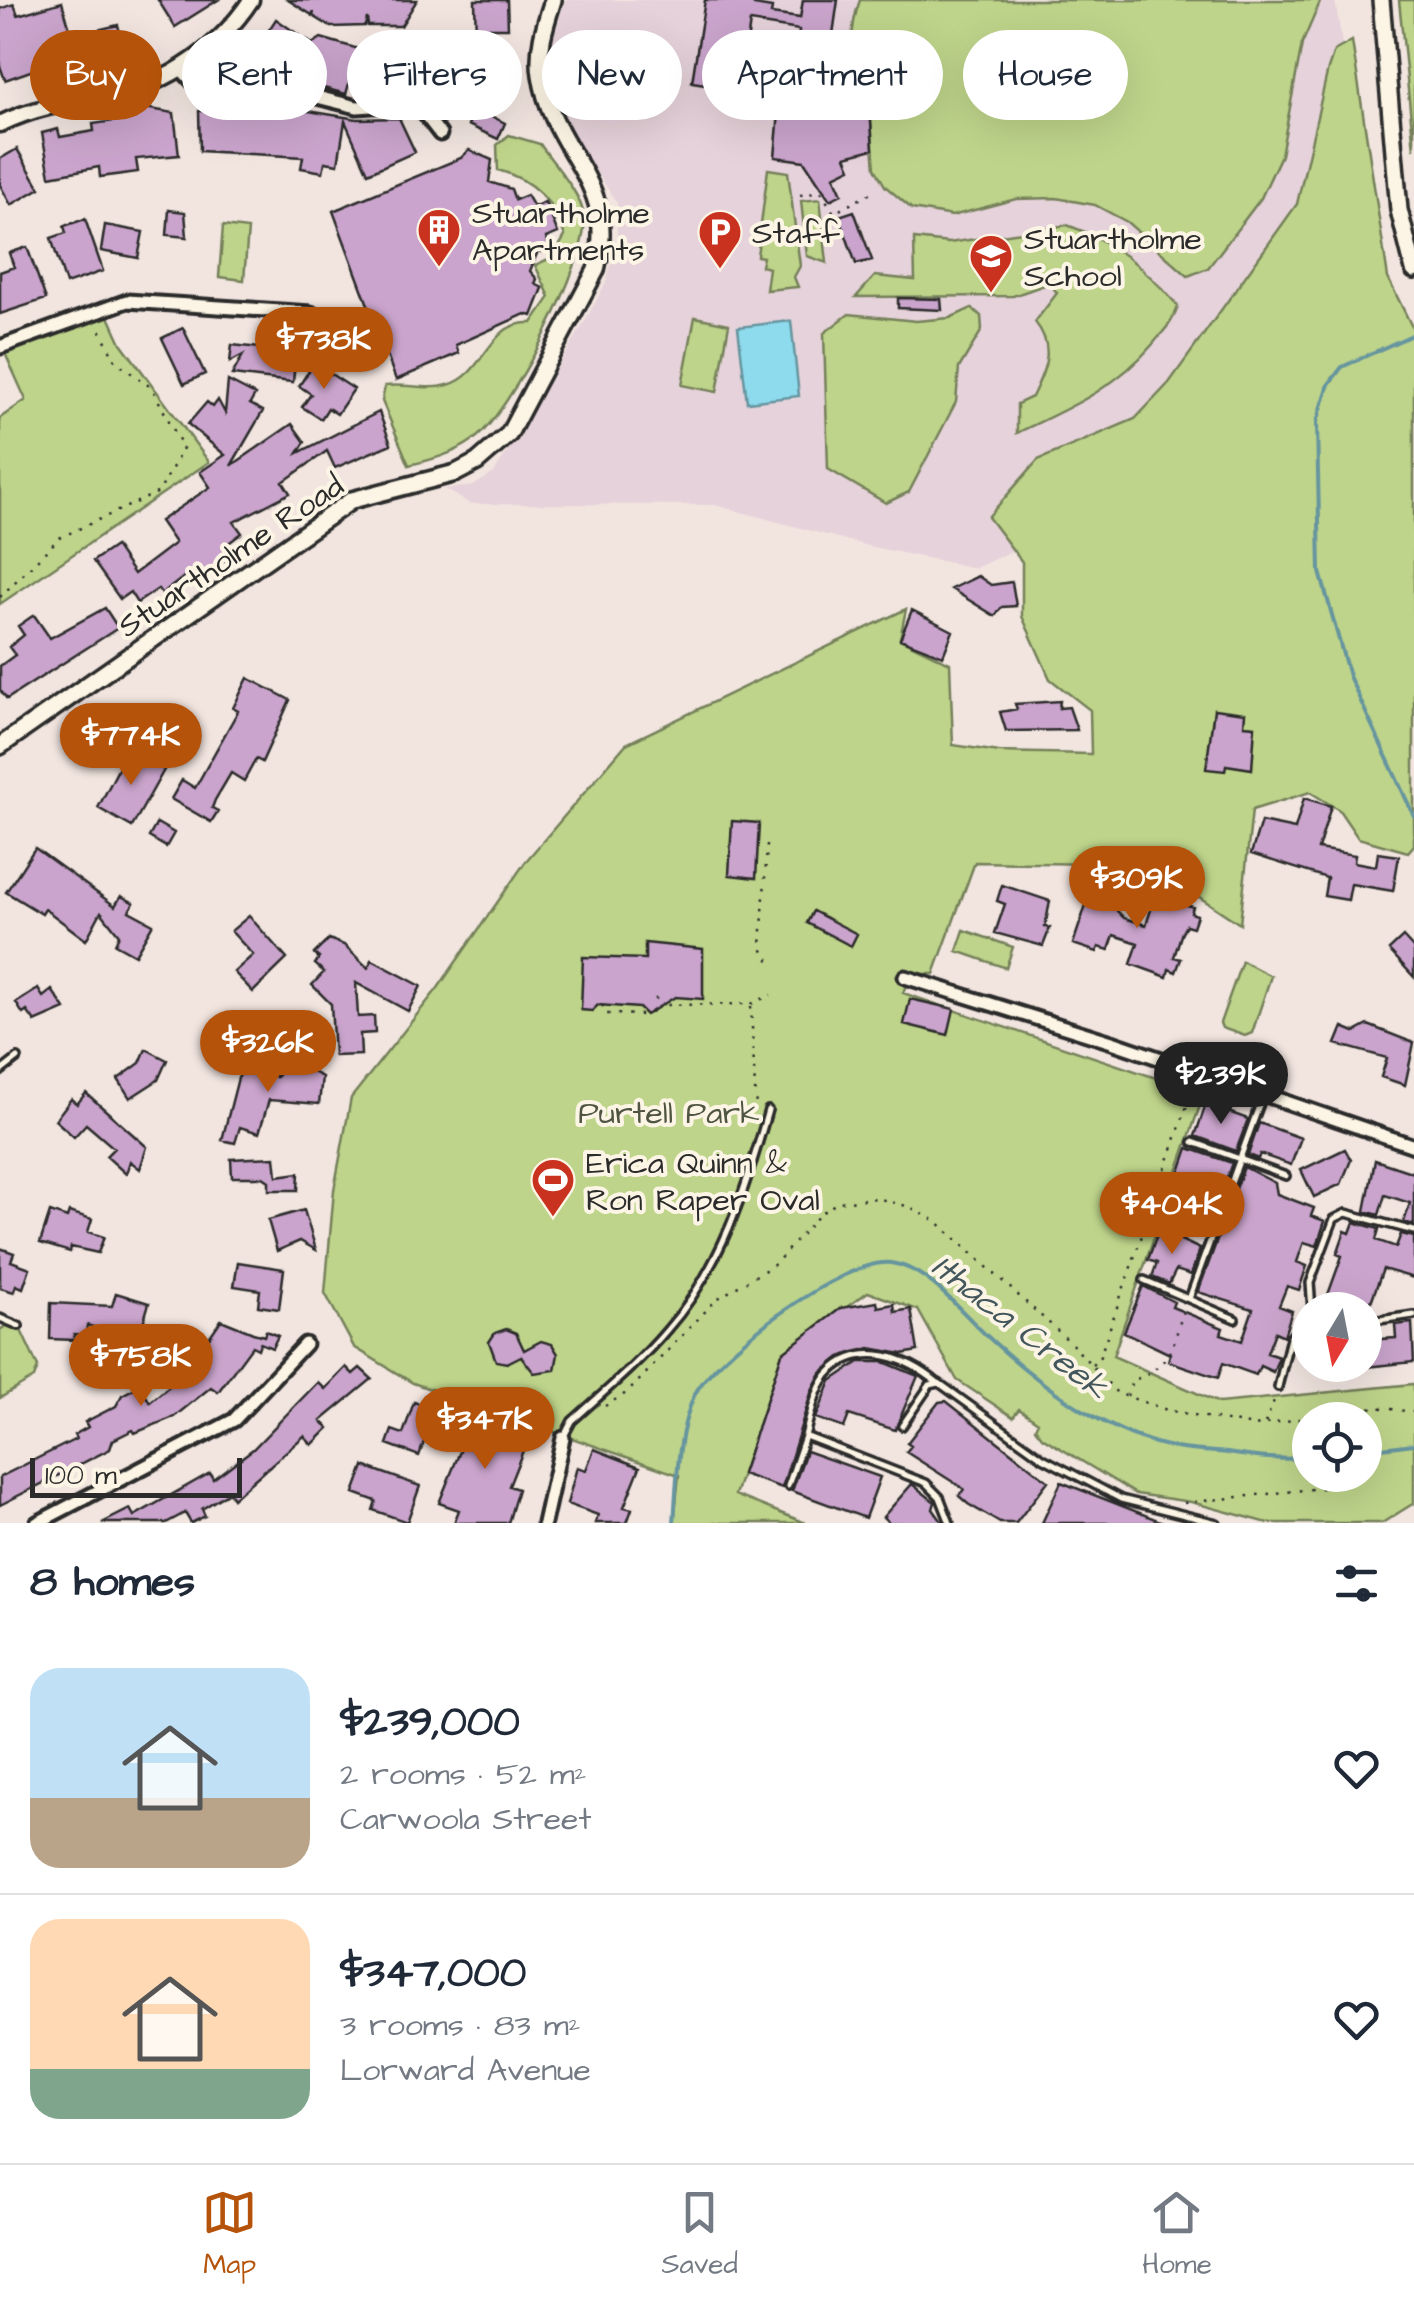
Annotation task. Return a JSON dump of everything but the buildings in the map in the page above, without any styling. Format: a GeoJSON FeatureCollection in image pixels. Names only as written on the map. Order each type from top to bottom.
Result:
{"type":"FeatureCollection","features":[{"type":"Feature","properties":{"kind":"main road","name":"Stuartholme Road"},"geometry":{"type":"LineString","coordinates":[[0,746],[352,500],[456,473],[478,462],[509,434],[596,270],[602,245],[600,202],[558,128],[541,77],[542,34],[553,0]]}},
{"type":"Feature","properties":{"kind":"main road"},"geometry":{"type":"LineString","coordinates":[[1381,0],[1398,194],[1414,270]]}},
{"type":"Feature","properties":{"kind":"street"},"geometry":{"type":"LineString","coordinates":[[0,124],[33,108],[114,94],[180,68],[225,33],[251,0]]}},
{"type":"Feature","properties":{"kind":"street"},"geometry":{"type":"LineString","coordinates":[[180,68],[195,84],[217,96],[285,89],[357,107],[416,103],[440,134]]}},
{"type":"Feature","properties":{"kind":"street"},"geometry":{"type":"LineString","coordinates":[[0,348],[127,300],[312,313]]}},
{"type":"Feature","properties":{"kind":"street"},"geometry":{"type":"LineString","coordinates":[[905,977],[1414,1146]]}},
{"type":"Feature","properties":{"kind":"street"},"geometry":{"type":"LineString","coordinates":[[37,1523],[234,1420],[305,1344]]}},
{"type":"Feature","properties":{"kind":"street"},"geometry":{"type":"LineString","coordinates":[[544,1523],[564,1438]]}},
{"type":"Feature","properties":{"kind":"lane"},"geometry":{"type":"LineString","coordinates":[[0,1072],[18,1058]]}},
{"type":"Feature","properties":{"kind":"lane"},"geometry":{"type":"LineString","coordinates":[[1188,1299],[1263,1095]]}},
{"type":"Feature","properties":{"kind":"lane"},"geometry":{"type":"LineString","coordinates":[[564,1438],[572,1421],[667,1331],[704,1277],[742,1200],[768,1110]]}},
{"type":"Feature","properties":{"kind":"lane"},"geometry":{"type":"LineString","coordinates":[[1192,1142],[1286,1176]]}},
{"type":"Feature","properties":{"kind":"lane"},"geometry":{"type":"LineString","coordinates":[[1310,1292],[1310,1283],[1334,1219],[1346,1213],[1414,1231]]}},
{"type":"Feature","properties":{"kind":"lane"},"geometry":{"type":"LineString","coordinates":[[1144,1280],[1235,1318]]}},
{"type":"Feature","properties":{"kind":"lane"},"geometry":{"type":"LineString","coordinates":[[1382,1320],[1414,1315]]}},
{"type":"Feature","properties":{"kind":"lane"},"geometry":{"type":"LineString","coordinates":[[0,1318],[19,1326]]}},
{"type":"Feature","properties":{"kind":"lane"},"geometry":{"type":"LineString","coordinates":[[1278,1387],[1292,1336]]}},
{"type":"Feature","properties":{"kind":"lane"},"geometry":{"type":"LineString","coordinates":[[788,1486],[818,1389],[830,1372],[849,1359],[871,1354],[899,1359],[1044,1458],[1121,1499],[1217,1523]]}},
{"type":"Feature","properties":{"kind":"lane"},"geometry":{"type":"LineString","coordinates":[[902,1426],[930,1385],[939,1384]]}},
{"type":"Feature","properties":{"kind":"lane"},"geometry":{"type":"LineString","coordinates":[[805,1436],[926,1483],[940,1497],[950,1523]]}},
{"type":"Feature","properties":{"kind":"path"},"geometry":{"type":"LineString","coordinates":[[800,195],[821,192],[834,213],[871,192]]}},
{"type":"Feature","properties":{"kind":"path"},"geometry":{"type":"LineString","coordinates":[[0,597],[59,538],[159,492],[184,448],[152,388],[116,362],[92,313]]}},
{"type":"Feature","properties":{"kind":"path"},"geometry":{"type":"LineString","coordinates":[[767,845],[761,947],[772,964]]}},
{"type":"Feature","properties":{"kind":"path"},"geometry":{"type":"LineString","coordinates":[[602,1006],[607,1014],[646,1015],[663,1005],[751,1004],[770,995]]}},
{"type":"Feature","properties":{"kind":"path"},"geometry":{"type":"LineString","coordinates":[[655,998],[663,1005]]}},
{"type":"Feature","properties":{"kind":"path"},"geometry":{"type":"LineString","coordinates":[[751,1004],[756,1110]]}},
{"type":"Feature","properties":{"kind":"path"},"geometry":{"type":"LineString","coordinates":[[1091,1366],[1099,1359],[1198,1072]]}},
{"type":"Feature","properties":{"kind":"path"},"geometry":{"type":"LineString","coordinates":[[598,1410],[628,1392],[717,1299],[776,1264],[821,1212],[838,1202],[877,1198],[910,1207],[936,1222],[1070,1342],[1116,1393],[1235,1424],[1265,1424],[1376,1407],[1414,1412]]}},
{"type":"Feature","properties":{"kind":"path"},"geometry":{"type":"LineString","coordinates":[[1128,1397],[1132,1381],[1154,1374],[1164,1363],[1188,1299]]}},
{"type":"Feature","properties":{"kind":"path"},"geometry":{"type":"LineString","coordinates":[[1265,1424],[1278,1387]]}},
{"type":"Feature","properties":{"kind":"path"},"geometry":{"type":"LineString","coordinates":[[1177,1516],[1180,1503],[1292,1491]]}},
{"type":"Feature","properties":{"kind":"shaded area","name":"Stuartholme School"},"geometry":{"type":"Polygon","coordinates":[[[565,0],[1335,0],[1385,307],[1031,542],[975,568],[868,546],[715,505],[470,504],[445,489],[473,486],[494,473],[606,282],[617,242],[617,203],[566,120],[682,120],[682,30],[556,30],[565,0]]]}},
{"type":"Feature","properties":{"kind":"green space"},"geometry":{"type":"Polygon","coordinates":[[[860,0],[1321,0],[1302,44],[1281,155],[1261,198],[1208,268],[1188,276],[1127,222],[1095,205],[1056,198],[1016,199],[952,216],[912,209],[885,186],[875,168],[871,120],[943,120],[943,30],[853,30],[860,0]]]}},
{"type":"Feature","properties":{"kind":"green space"},"geometry":{"type":"Polygon","coordinates":[[[1399,0],[1414,0],[1414,149],[1399,0]]]}},
{"type":"Feature","properties":{"kind":"green space","name":"Purtell Park"},"geometry":{"type":"Polygon","coordinates":[[[1352,41],[1388,278],[1414,331],[1414,845],[1408,852],[1358,838],[1339,810],[1310,792],[1252,810],[1240,924],[1196,895],[1097,864],[975,862],[934,974],[910,974],[903,993],[1204,1094],[1113,1356],[1219,1403],[1414,1384],[1414,1503],[1382,1523],[1268,1523],[1191,1502],[1136,1494],[1042,1437],[1035,1428],[1038,1422],[1019,1409],[1013,1417],[957,1380],[918,1310],[868,1292],[782,1353],[735,1495],[806,1523],[674,1523],[679,1475],[413,1383],[354,1347],[325,1293],[334,1190],[351,1098],[438,988],[526,861],[626,744],[906,609],[900,639],[950,663],[953,745],[999,752],[1091,754],[1090,710],[1050,679],[1022,616],[1022,562],[988,517],[1038,460],[1135,419],[1169,383],[1297,204],[1334,51],[1352,41]]]}},
{"type":"Feature","properties":{"kind":"green space"},"geometry":{"type":"Polygon","coordinates":[[[509,135],[540,144],[577,197],[584,216],[575,265],[525,370],[488,425],[458,449],[409,465],[382,401],[385,386],[440,387],[461,379],[506,330],[532,323],[550,297],[535,265],[553,257],[565,236],[541,194],[498,170],[497,145],[509,135]]]}},
{"type":"Feature","properties":{"kind":"green space"},"geometry":{"type":"Polygon","coordinates":[[[768,169],[788,172],[800,266],[794,277],[798,287],[766,290],[769,268],[761,266],[763,257],[757,256],[768,169]]]}},
{"type":"Feature","properties":{"kind":"green space"},"geometry":{"type":"Polygon","coordinates":[[[820,199],[827,263],[807,256],[801,201],[820,199]]]}},
{"type":"Feature","properties":{"kind":"green space"},"geometry":{"type":"Polygon","coordinates":[[[1067,225],[1100,239],[1128,258],[1178,306],[1164,330],[1123,373],[1090,396],[1017,433],[1017,404],[1032,397],[1046,359],[1045,341],[1035,322],[1057,293],[1050,283],[1013,296],[856,297],[875,276],[915,280],[914,239],[949,243],[1067,225]]]}},
{"type":"Feature","properties":{"kind":"green space"},"geometry":{"type":"Polygon","coordinates":[[[223,226],[248,229],[244,280],[219,277],[223,226]]]}},
{"type":"Feature","properties":{"kind":"green space"},"geometry":{"type":"Polygon","coordinates":[[[972,308],[981,316],[982,330],[959,368],[956,402],[909,492],[886,503],[828,469],[824,333],[849,314],[916,321],[950,318],[972,308]]]}},
{"type":"Feature","properties":{"kind":"green space"},"geometry":{"type":"Polygon","coordinates":[[[107,312],[121,343],[209,462],[0,604],[0,418],[26,400],[4,351],[107,312]]]}},
{"type":"Feature","properties":{"kind":"green space"},"geometry":{"type":"Polygon","coordinates":[[[695,317],[729,324],[717,392],[682,385],[695,317]]]}},
{"type":"Feature","properties":{"kind":"green space"},"geometry":{"type":"Polygon","coordinates":[[[964,930],[1013,947],[1006,968],[957,951],[964,930]]]}},
{"type":"Feature","properties":{"kind":"green space"},"geometry":{"type":"Polygon","coordinates":[[[1242,961],[1271,976],[1252,1033],[1245,1036],[1222,1028],[1220,1023],[1242,961]]]}},
{"type":"Feature","properties":{"kind":"green space"},"geometry":{"type":"Polygon","coordinates":[[[10,1323],[19,1326],[38,1367],[34,1378],[0,1398],[0,1330],[10,1323]]]}},
{"type":"Feature","properties":{"kind":"water"},"geometry":{"type":"Polygon","coordinates":[[[791,321],[799,396],[747,402],[738,327],[791,321]]]}},
{"type":"Feature","properties":{"kind":"waterway"},"geometry":{"type":"LineString","coordinates":[[1414,334],[1342,367],[1329,384],[1317,422],[1320,572],[1349,676],[1414,816]]}},
{"type":"Feature","properties":{"kind":"waterway","name":"Ithaca Creek"},"geometry":{"type":"LineString","coordinates":[[674,1523],[684,1426],[694,1396],[706,1378],[782,1312],[843,1275],[870,1265],[891,1263],[918,1273],[1027,1370],[1070,1402],[1117,1429],[1182,1449],[1292,1459]]}},
{"type":"Feature","properties":{"kind":"waterway","name":"Ithaca Creek"},"geometry":{"type":"LineString","coordinates":[[1382,1448],[1414,1444]]}},
{"type":"Feature","properties":{"kind":"place","name":"Stuartholme Apartments"},"geometry":{"type":"Point","coordinates":[439,268]}},
{"type":"Feature","properties":{"kind":"place","name":"Staff"},"geometry":{"type":"Point","coordinates":[720,270]}},
{"type":"Feature","properties":{"kind":"place","name":"Stuartholme School"},"geometry":{"type":"Point","coordinates":[991,294]}},
{"type":"Feature","properties":{"kind":"place","name":"Erica Quinn & Ron Raper Oval"},"geometry":{"type":"Point","coordinates":[553,1218]}}]}
